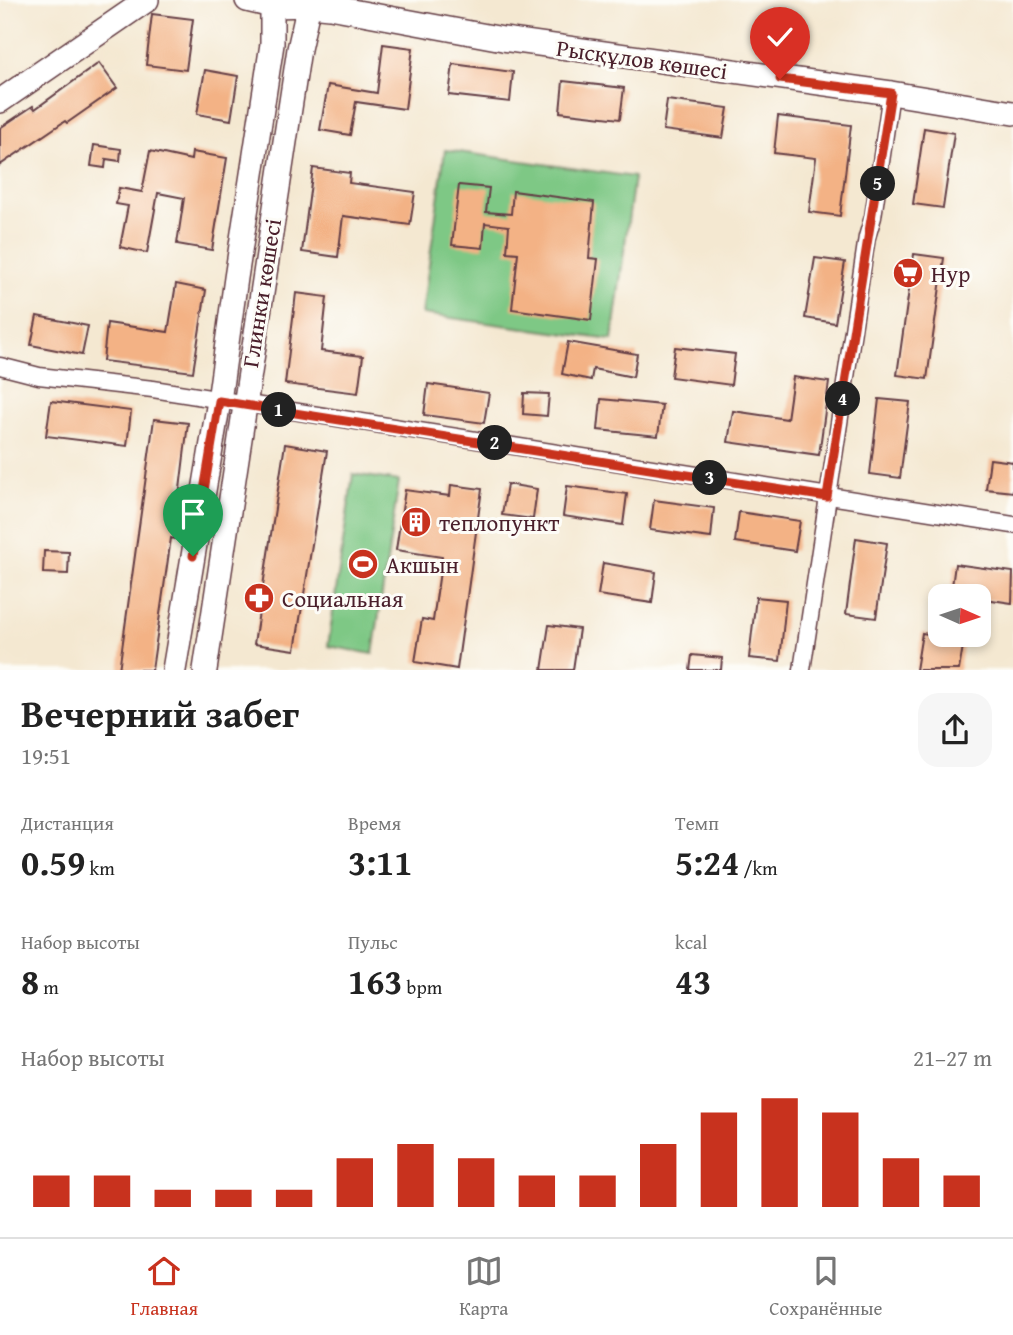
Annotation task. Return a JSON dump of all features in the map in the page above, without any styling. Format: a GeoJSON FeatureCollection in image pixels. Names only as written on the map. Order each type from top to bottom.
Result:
{"type":"FeatureCollection","features":[{"type":"Feature","properties":{"kind":"main road"},"geometry":{"type":"LineString","coordinates":[[0,101],[147,0]]}},
{"type":"Feature","properties":{"kind":"main road","name":"Рысқұлов көшесі"},"geometry":{"type":"LineString","coordinates":[[247,0],[272,3],[310,2],[516,41],[891,93],[1013,113]]}},
{"type":"Feature","properties":{"kind":"main road","name":"Глинки көшесі"},"geometry":{"type":"LineString","coordinates":[[205,670],[299,49],[310,2]]}},
{"type":"Feature","properties":{"kind":"main road","name":"Глинки көшесі"},"geometry":{"type":"LineString","coordinates":[[173,670],[219,401],[272,44],[272,3]]}},
{"type":"Feature","properties":{"kind":"street"},"geometry":{"type":"LineString","coordinates":[[802,670],[891,93]]}},
{"type":"Feature","properties":{"kind":"street"},"geometry":{"type":"LineString","coordinates":[[0,366],[40,376],[153,388],[219,401],[1013,525]]}},
{"type":"Feature","properties":{"kind":"green space"},"geometry":{"type":"Polygon","coordinates":[[[445,150],[634,177],[612,340],[422,314],[445,150]]]}},
{"type":"Feature","properties":{"kind":"green space","name":"Акшын"},"geometry":{"type":"Polygon","coordinates":[[[353,474],[399,481],[373,654],[328,646],[353,474]]]}},
{"type":"Feature","properties":{"kind":"building"},"geometry":{"type":"Polygon","coordinates":[[[152,14],[193,19],[186,70],[146,65],[152,14]]]}},
{"type":"Feature","properties":{"kind":"building"},"geometry":{"type":"Polygon","coordinates":[[[383,44],[413,48],[405,109],[356,102],[350,135],[320,130],[328,85],[377,93],[383,44]]]}},
{"type":"Feature","properties":{"kind":"building"},"geometry":{"type":"Polygon","coordinates":[[[99,63],[117,88],[0,165],[0,128],[33,106],[35,109],[99,63]]]}},
{"type":"Feature","properties":{"kind":"building"},"geometry":{"type":"Polygon","coordinates":[[[453,64],[513,72],[510,102],[449,95],[453,64]]]}},
{"type":"Feature","properties":{"kind":"building"},"geometry":{"type":"Polygon","coordinates":[[[205,70],[238,76],[231,120],[197,114],[205,70]]]}},
{"type":"Feature","properties":{"kind":"building"},"geometry":{"type":"Polygon","coordinates":[[[563,81],[624,88],[620,119],[560,112],[563,81]]]}},
{"type":"Feature","properties":{"kind":"building"},"geometry":{"type":"Polygon","coordinates":[[[667,100],[728,108],[723,138],[663,130],[667,100]]]}},
{"type":"Feature","properties":{"kind":"building"},"geometry":{"type":"Polygon","coordinates":[[[778,116],[851,125],[840,216],[809,212],[816,158],[774,153],[778,116]]]}},
{"type":"Feature","properties":{"kind":"building"},"geometry":{"type":"Polygon","coordinates":[[[924,128],[954,133],[943,208],[913,204],[924,128]]]}},
{"type":"Feature","properties":{"kind":"building"},"geometry":{"type":"Polygon","coordinates":[[[94,145],[121,149],[120,161],[106,159],[105,168],[91,166],[94,145]]]}},
{"type":"Feature","properties":{"kind":"building"},"geometry":{"type":"Polygon","coordinates":[[[150,151],[191,160],[192,152],[227,158],[212,250],[177,244],[184,198],[158,193],[147,253],[120,247],[128,206],[116,204],[119,188],[142,192],[150,151]]]}},
{"type":"Feature","properties":{"kind":"building"},"geometry":{"type":"Polygon","coordinates":[[[313,168],[350,173],[349,183],[415,192],[410,225],[343,216],[338,257],[302,252],[313,168]]]}},
{"type":"Feature","properties":{"kind":"building"},"geometry":{"type":"Polygon","coordinates":[[[459,185],[489,188],[486,212],[511,214],[513,191],[594,202],[589,258],[598,259],[591,320],[512,309],[518,253],[507,252],[509,226],[485,223],[483,248],[452,245],[459,185]]]}},
{"type":"Feature","properties":{"kind":"building"},"geometry":{"type":"Polygon","coordinates":[[[914,254],[944,258],[927,379],[897,375],[914,254]]]}},
{"type":"Feature","properties":{"kind":"building"},"geometry":{"type":"Polygon","coordinates":[[[815,258],[845,262],[835,323],[805,318],[815,258]]]}},
{"type":"Feature","properties":{"kind":"building"},"geometry":{"type":"Polygon","coordinates":[[[176,284],[206,290],[193,372],[103,361],[107,323],[168,332],[176,284]]]}},
{"type":"Feature","properties":{"kind":"building"},"geometry":{"type":"Polygon","coordinates":[[[296,293],[327,297],[321,351],[363,356],[358,393],[285,384],[296,293]]]}},
{"type":"Feature","properties":{"kind":"building"},"geometry":{"type":"Polygon","coordinates":[[[37,316],[88,326],[82,355],[31,345],[37,316]]]}},
{"type":"Feature","properties":{"kind":"building"},"geometry":{"type":"Polygon","coordinates":[[[568,342],[637,354],[633,377],[593,369],[591,380],[562,374],[568,342]]]}},
{"type":"Feature","properties":{"kind":"building"},"geometry":{"type":"Polygon","coordinates":[[[675,347],[735,354],[731,385],[671,377],[675,347]]]}},
{"type":"Feature","properties":{"kind":"building"},"geometry":{"type":"Polygon","coordinates":[[[793,377],[829,382],[819,455],[728,442],[733,411],[787,419],[793,377]]]}},
{"type":"Feature","properties":{"kind":"building"},"geometry":{"type":"Polygon","coordinates":[[[428,384],[489,393],[484,423],[424,415],[428,384]]]}},
{"type":"Feature","properties":{"kind":"building"},"geometry":{"type":"Polygon","coordinates":[[[524,393],[549,394],[547,416],[523,414],[524,393]]]}},
{"type":"Feature","properties":{"kind":"building"},"geometry":{"type":"Polygon","coordinates":[[[601,399],[662,405],[658,436],[598,430],[601,399]]]}},
{"type":"Feature","properties":{"kind":"building"},"geometry":{"type":"Polygon","coordinates":[[[879,399],[910,402],[900,478],[870,474],[879,399]]]}},
{"type":"Feature","properties":{"kind":"building"},"geometry":{"type":"Polygon","coordinates":[[[51,401],[131,411],[127,446],[46,436],[51,401]]]}},
{"type":"Feature","properties":{"kind":"building"},"geometry":{"type":"Polygon","coordinates":[[[154,419],[188,423],[174,539],[171,538],[152,670],[119,670],[154,419]]]}},
{"type":"Feature","properties":{"kind":"building"},"geometry":{"type":"Polygon","coordinates":[[[285,444],[327,451],[295,650],[254,644],[285,444]]]}},
{"type":"Feature","properties":{"kind":"building"},"geometry":{"type":"Polygon","coordinates":[[[990,459],[1013,462],[1013,492],[986,489],[990,459]]]}},
{"type":"Feature","properties":{"kind":"building"},"geometry":{"type":"Polygon","coordinates":[[[507,484],[537,489],[533,519],[502,515],[507,484]]]}},
{"type":"Feature","properties":{"kind":"building"},"geometry":{"type":"Polygon","coordinates":[[[451,485],[482,489],[457,669],[415,662],[422,619],[433,621],[442,557],[396,550],[405,490],[450,496],[451,485]]]}},
{"type":"Feature","properties":{"kind":"building"},"geometry":{"type":"Polygon","coordinates":[[[567,486],[627,494],[623,525],[563,516],[567,486]]]}},
{"type":"Feature","properties":{"kind":"building"},"geometry":{"type":"Polygon","coordinates":[[[654,500],[714,508],[711,538],[650,530],[654,500]]]}},
{"type":"Feature","properties":{"kind":"building"},"geometry":{"type":"Polygon","coordinates":[[[739,512],[800,521],[795,551],[735,542],[739,512]]]}},
{"type":"Feature","properties":{"kind":"building"},"geometry":{"type":"Polygon","coordinates":[[[856,538],[887,543],[876,618],[846,614],[856,538]]]}},
{"type":"Feature","properties":{"kind":"building"},"geometry":{"type":"Polygon","coordinates":[[[44,551],[69,552],[68,574],[43,573],[44,551]]]}},
{"type":"Feature","properties":{"kind":"building"},"geometry":{"type":"Polygon","coordinates":[[[603,563],[656,572],[652,603],[598,595],[603,563]]]}},
{"type":"Feature","properties":{"kind":"building"},"geometry":{"type":"Polygon","coordinates":[[[955,564],[1013,572],[1012,603],[991,600],[991,584],[952,584],[955,564]]]}},
{"type":"Feature","properties":{"kind":"building"},"geometry":{"type":"Polygon","coordinates":[[[756,597],[786,600],[780,661],[749,658],[756,597]]]}},
{"type":"Feature","properties":{"kind":"building"},"geometry":{"type":"Polygon","coordinates":[[[549,625],[579,629],[573,670],[542,670],[549,625]]]}},
{"type":"Feature","properties":{"kind":"building"},"geometry":{"type":"Polygon","coordinates":[[[922,633],[928,634],[928,648],[963,648],[959,670],[916,670],[922,633]]]}},
{"type":"Feature","properties":{"kind":"building"},"geometry":{"type":"Polygon","coordinates":[[[692,655],[722,658],[721,670],[690,670],[692,655]]]}},
{"type":"Feature","properties":{"kind":"place","name":"Нур"},"geometry":{"type":"Point","coordinates":[908,273]}},
{"type":"Feature","properties":{"kind":"place","name":"теплопункт"},"geometry":{"type":"Point","coordinates":[416,522]}},
{"type":"Feature","properties":{"kind":"place","name":"Акшын"},"geometry":{"type":"Point","coordinates":[363,564]}},
{"type":"Feature","properties":{"kind":"place","name":"Социальная"},"geometry":{"type":"Point","coordinates":[259,598]}},
{"type":"Feature","properties":{"kind":"route"},"geometry":{"type":"LineString","coordinates":[[193,556],[219,401],[827,497],[891,93],[780,79]]}}]}
